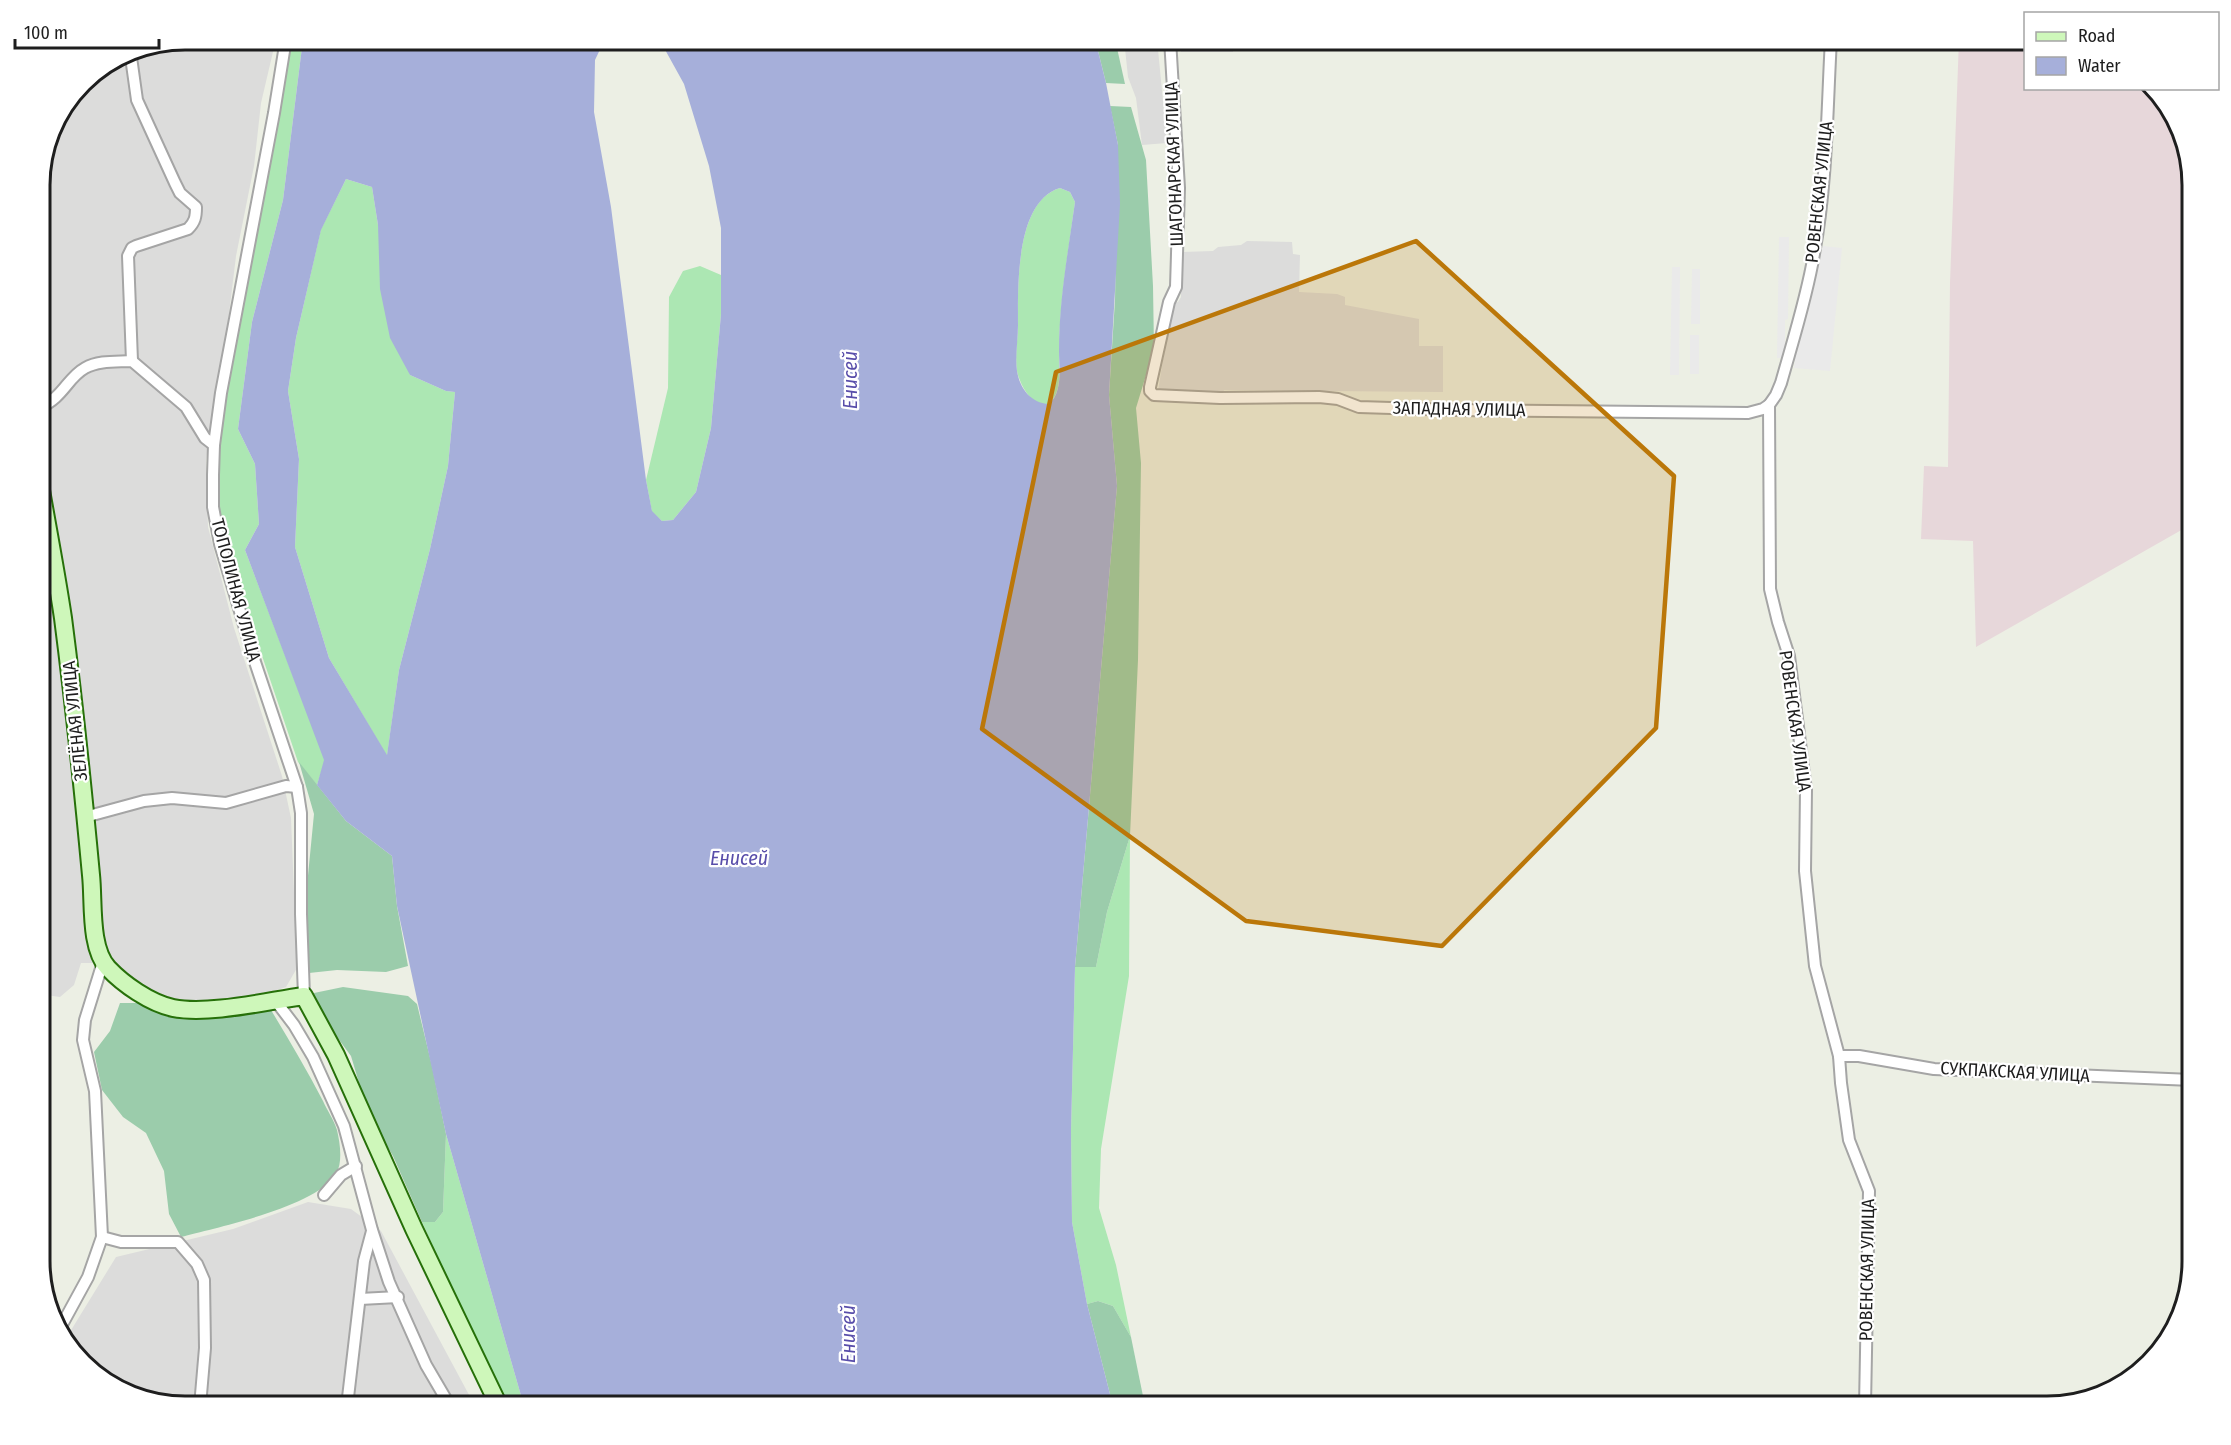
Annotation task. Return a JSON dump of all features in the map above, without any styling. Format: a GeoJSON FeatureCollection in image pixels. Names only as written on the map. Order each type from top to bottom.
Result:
{"type":"FeatureCollection","features":[{"type":"Feature","properties":{"kind":"street","name":"ТОПОЛИНАЯ УЛИЦА"},"geometry":{"type":"LineString","coordinates":[[284,50],[221,393],[214,445],[213,507],[220,544],[255,662],[297,788],[301,813],[304,996]]}},
{"type":"Feature","properties":{"kind":"street","name":"ШАГОНАРСКАЯ УЛИЦА"},"geometry":{"type":"LineString","coordinates":[[1151,392],[1150,387],[1169,302],[1176,287],[1179,188],[1171,50]]}},
{"type":"Feature","properties":{"kind":"street","name":"РОВЕНСКАЯ УЛИЦА"},"geometry":{"type":"LineString","coordinates":[[1830,50],[1821,208],[1815,253],[1783,374],[1776,395],[1769,405],[1770,589],[1790,656],[1806,790],[1805,871],[1815,966],[1839,1056],[1850,1140],[1869,1191],[1864,1396]]}},
{"type":"Feature","properties":{"kind":"street"},"geometry":{"type":"LineString","coordinates":[[131,61],[137,100],[180,193],[196,207],[194,223],[188,229],[136,246],[129,252],[132,361]]}},
{"type":"Feature","properties":{"kind":"street"},"geometry":{"type":"LineString","coordinates":[[50,402],[85,368],[98,363],[132,361],[186,408],[205,438],[214,445]]}},
{"type":"Feature","properties":{"kind":"street","name":"ЗАПАДНАЯ УЛИЦА"},"geometry":{"type":"LineString","coordinates":[[1151,392],[1158,397],[1319,397],[1338,399],[1359,406],[1455,410],[1749,413],[1769,405]]}},
{"type":"Feature","properties":{"kind":"street","name":"ЗЕЛЁНАЯ УЛИЦА"},"geometry":{"type":"LineString","coordinates":[[50,547],[66,645],[92,876],[96,945],[103,962]]}},
{"type":"Feature","properties":{"kind":"street"},"geometry":{"type":"LineString","coordinates":[[85,817],[144,801],[172,798],[226,803],[286,786],[297,788]]}},
{"type":"Feature","properties":{"kind":"street"},"geometry":{"type":"LineString","coordinates":[[64,1320],[87,1277],[102,1236],[95,1091],[83,1040],[85,1020],[103,962],[117,976],[146,996],[172,1008],[214,1008],[304,996],[336,1055],[414,1229],[494,1396]]}},
{"type":"Feature","properties":{"kind":"street"},"geometry":{"type":"LineString","coordinates":[[275,1000],[313,1056],[344,1126],[372,1230],[389,1282],[398,1297],[426,1365],[444,1396]]}},
{"type":"Feature","properties":{"kind":"street","name":"СУКПАКСКАЯ УЛИЦА"},"geometry":{"type":"LineString","coordinates":[[1839,1056],[1859,1056],[1934,1069],[2182,1080]]}},
{"type":"Feature","properties":{"kind":"street"},"geometry":{"type":"LineString","coordinates":[[324,1195],[341,1175],[356,1166]]}},
{"type":"Feature","properties":{"kind":"street"},"geometry":{"type":"LineString","coordinates":[[348,1396],[364,1261],[372,1230]]}},
{"type":"Feature","properties":{"kind":"street"},"geometry":{"type":"LineString","coordinates":[[102,1236],[121,1242],[178,1242],[196,1264],[204,1280],[205,1348],[201,1396]]}},
{"type":"Feature","properties":{"kind":"street"},"geometry":{"type":"LineString","coordinates":[[360,1299],[398,1297]]}},
{"type":"Feature","properties":{"kind":"highlighted area"},"geometry":{"type":"Polygon","coordinates":[[[1416,241],[1674,476],[1656,728],[1442,946],[1246,921],[982,729],[1056,372],[1416,241]]]}},
{"type":"Feature","properties":{"kind":"shaded area"},"geometry":{"type":"Polygon","coordinates":[[[175,50],[273,50],[261,103],[254,166],[236,256],[206,461],[208,527],[234,628],[282,776],[291,818],[297,968],[286,987],[260,996],[198,1005],[164,999],[111,963],[81,963],[74,985],[60,997],[50,996],[50,175],[54,149],[63,125],[77,102],[102,77],[125,63],[149,54],[175,50]]]}},
{"type":"Feature","properties":{"kind":"shaded area"},"geometry":{"type":"Polygon","coordinates":[[[1125,50],[1158,50],[1167,143],[1142,145],[1136,98],[1128,77],[1125,50]]]}},
{"type":"Feature","properties":{"kind":"shaded area"},"geometry":{"type":"Polygon","coordinates":[[[1181,50],[1233,50],[1233,52],[1181,52],[1181,50]]]}},
{"type":"Feature","properties":{"kind":"shaded area"},"geometry":{"type":"Polygon","coordinates":[[[1959,50],[2024,50],[2024,90],[2143,90],[2148,95],[2168,125],[2177,149],[2182,184],[2182,530],[1976,647],[1973,541],[1921,539],[1924,466],[1948,467],[1950,283],[1959,50]]]}},
{"type":"Feature","properties":{"kind":"shaded area"},"geometry":{"type":"Polygon","coordinates":[[[1779,237],[1789,237],[1785,358],[1777,358],[1779,237]]]}},
{"type":"Feature","properties":{"kind":"shaded area"},"geometry":{"type":"Polygon","coordinates":[[[1247,241],[1292,242],[1293,254],[1300,255],[1299,292],[1337,294],[1345,297],[1345,305],[1419,319],[1419,346],[1443,346],[1443,392],[1224,390],[1221,395],[1158,391],[1172,304],[1178,302],[1181,297],[1180,259],[1182,252],[1213,251],[1218,247],[1241,245],[1247,241]]]}},
{"type":"Feature","properties":{"kind":"shaded area"},"geometry":{"type":"Polygon","coordinates":[[[1823,246],[1842,248],[1830,371],[1794,368],[1796,351],[1823,246]]]}},
{"type":"Feature","properties":{"kind":"shaded area"},"geometry":{"type":"Polygon","coordinates":[[[1672,267],[1680,267],[1679,375],[1670,375],[1672,267]]]}},
{"type":"Feature","properties":{"kind":"shaded area"},"geometry":{"type":"Polygon","coordinates":[[[1692,269],[1700,269],[1700,324],[1691,324],[1692,269]]]}},
{"type":"Feature","properties":{"kind":"shaded area"},"geometry":{"type":"Polygon","coordinates":[[[1690,335],[1699,335],[1699,374],[1690,374],[1690,335]]]}},
{"type":"Feature","properties":{"kind":"shaded area"},"geometry":{"type":"Polygon","coordinates":[[[308,1202],[351,1209],[381,1231],[470,1396],[184,1396],[158,1393],[125,1382],[109,1373],[77,1343],[70,1332],[116,1257],[233,1229],[308,1202]]]}},
{"type":"Feature","properties":{"kind":"green space"},"geometry":{"type":"Polygon","coordinates":[[[289,50],[302,50],[283,200],[252,322],[238,429],[255,464],[259,524],[245,550],[325,760],[317,785],[298,762],[228,555],[219,507],[220,420],[279,120],[289,50]]]}},
{"type":"Feature","properties":{"kind":"green space"},"geometry":{"type":"Polygon","coordinates":[[[1098,50],[1117,50],[1125,84],[1106,83],[1098,50]]]}},
{"type":"Feature","properties":{"kind":"green space"},"geometry":{"type":"Polygon","coordinates":[[[1110,106],[1131,107],[1146,160],[1154,349],[1136,408],[1141,463],[1138,660],[1130,836],[1107,912],[1096,967],[1075,967],[1117,486],[1109,395],[1115,300],[1118,145],[1110,106]]]}},
{"type":"Feature","properties":{"kind":"green space"},"geometry":{"type":"Polygon","coordinates":[[[346,179],[372,187],[410,375],[446,391],[455,392],[448,466],[430,549],[399,670],[387,756],[329,658],[295,547],[299,459],[288,391],[296,338],[321,229],[346,179]]]}},
{"type":"Feature","properties":{"kind":"green space"},"geometry":{"type":"Polygon","coordinates":[[[1060,188],[1070,192],[1075,202],[1062,298],[1059,382],[1053,399],[1049,404],[1044,404],[1033,400],[1022,384],[1017,371],[1019,272],[1026,229],[1034,210],[1045,196],[1060,188]]]}},
{"type":"Feature","properties":{"kind":"green space"},"geometry":{"type":"Polygon","coordinates":[[[700,266],[721,275],[721,314],[711,428],[696,492],[673,520],[662,521],[652,512],[646,480],[668,388],[669,297],[683,271],[700,266]]]}},
{"type":"Feature","properties":{"kind":"green space"},"geometry":{"type":"Polygon","coordinates":[[[299,762],[346,821],[392,856],[397,906],[408,966],[386,972],[337,970],[309,973],[306,896],[314,814],[299,762]]]}},
{"type":"Feature","properties":{"kind":"green space"},"geometry":{"type":"Polygon","coordinates":[[[1130,836],[1129,976],[1101,1149],[1099,1208],[1116,1265],[1131,1337],[1113,1306],[1098,1301],[1087,1304],[1072,1222],[1071,1131],[1075,967],[1096,967],[1107,912],[1130,836]]]}},
{"type":"Feature","properties":{"kind":"green space"},"geometry":{"type":"Polygon","coordinates":[[[343,987],[408,996],[417,1004],[446,1134],[443,1212],[435,1222],[422,1222],[393,1156],[368,1113],[351,1056],[315,1007],[314,993],[343,987]]]}},
{"type":"Feature","properties":{"kind":"green space"},"geometry":{"type":"Polygon","coordinates":[[[120,1003],[144,1003],[164,1015],[204,1016],[271,1010],[336,1126],[340,1164],[336,1174],[325,1186],[288,1206],[181,1237],[169,1214],[164,1171],[146,1133],[123,1117],[102,1090],[94,1052],[110,1031],[120,1003]]]}},
{"type":"Feature","properties":{"kind":"green space"},"geometry":{"type":"Polygon","coordinates":[[[446,1134],[521,1396],[502,1396],[422,1222],[435,1222],[443,1212],[446,1134]]]}},
{"type":"Feature","properties":{"kind":"green space"},"geometry":{"type":"Polygon","coordinates":[[[1098,1301],[1113,1306],[1131,1337],[1143,1396],[1110,1396],[1087,1304],[1098,1301]]]}},
{"type":"Feature","properties":{"kind":"water","name":"Енисей"},"geometry":{"type":"Polygon","coordinates":[[[302,50],[600,50],[595,60],[594,112],[611,207],[646,480],[652,511],[662,521],[673,520],[696,492],[711,428],[721,314],[721,228],[709,166],[684,84],[665,50],[1098,50],[1118,145],[1120,204],[1109,395],[1117,486],[1075,967],[1071,1131],[1072,1222],[1087,1304],[1110,1396],[521,1396],[446,1134],[397,906],[392,856],[346,821],[317,785],[324,760],[245,550],[259,524],[255,464],[238,429],[252,322],[283,200],[302,50]],[[346,179],[321,230],[296,338],[288,391],[299,459],[295,547],[329,658],[387,755],[399,670],[430,549],[448,466],[455,392],[446,391],[410,375],[390,338],[380,289],[378,225],[372,187],[346,179]],[[1060,188],[1045,196],[1034,210],[1027,227],[1019,269],[1016,360],[1018,378],[1027,394],[1037,401],[1049,404],[1056,393],[1059,380],[1064,276],[1075,202],[1070,192],[1060,188]]]}}]}
